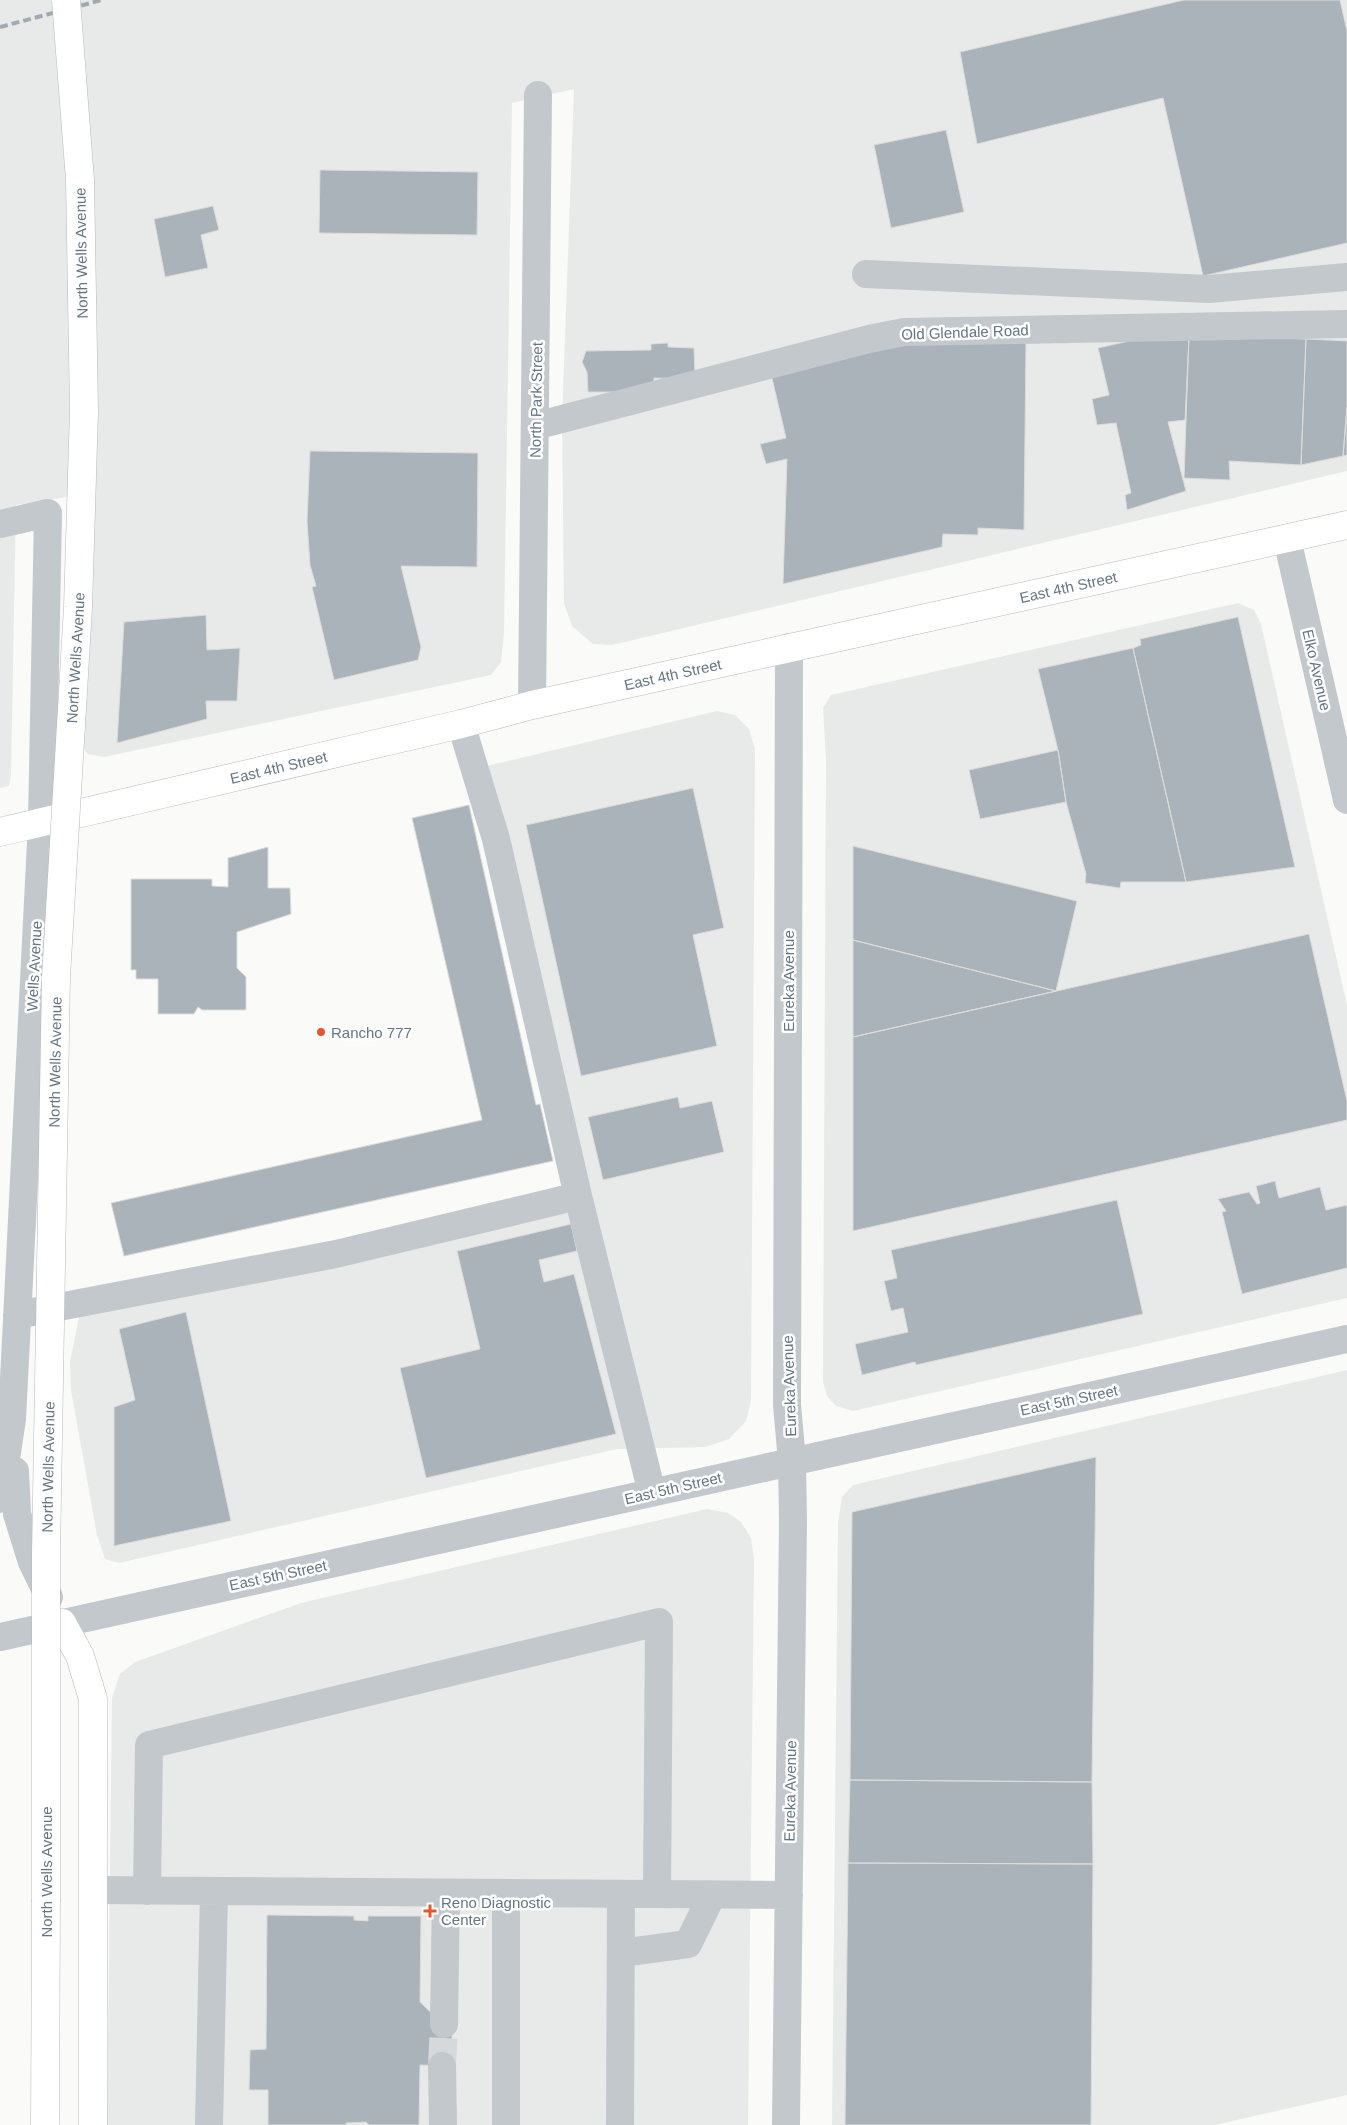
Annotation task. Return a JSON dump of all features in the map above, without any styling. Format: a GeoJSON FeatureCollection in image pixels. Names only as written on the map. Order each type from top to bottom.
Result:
{"type":"FeatureCollection","features":[{"type":"Feature","properties":{"kind":"main road","name":"North Wells Avenue"},"geometry":{"type":"LineString","coordinates":[[45,2125],[46,1556],[56,977],[78,607],[84,411],[80,180],[66,0]]}},
{"type":"Feature","properties":{"kind":"main road","name":"East 4th Street"},"geometry":{"type":"LineString","coordinates":[[0,832],[461,724],[532,705],[1347,525]]}},
{"type":"Feature","properties":{"kind":"main road"},"geometry":{"type":"LineString","coordinates":[[62,1623],[80,1656],[92,1699],[93,2125]]}},
{"type":"Feature","properties":{"kind":"street","name":"North Park Street"},"geometry":{"type":"LineString","coordinates":[[532,705],[538,95]]}},
{"type":"Feature","properties":{"kind":"street"},"geometry":{"type":"LineString","coordinates":[[866,274],[1209,290],[1347,277]]}},
{"type":"Feature","properties":{"kind":"street","name":"Old Glendale Road"},"geometry":{"type":"LineString","coordinates":[[535,426],[869,339],[904,332],[1347,324]]}},
{"type":"Feature","properties":{"kind":"street","name":"Wells Avenue"},"geometry":{"type":"LineString","coordinates":[[0,524],[48,513],[42,822],[12,1419],[0,1499]]}},
{"type":"Feature","properties":{"kind":"street","name":"Elko Avenue"},"geometry":{"type":"LineString","coordinates":[[1287,539],[1347,800]]}},
{"type":"Feature","properties":{"kind":"street","name":"Eureka Avenue"},"geometry":{"type":"LineString","coordinates":[[786,2125],[792,1461],[787,1405],[789,647]]}},
{"type":"Feature","properties":{"kind":"street"},"geometry":{"type":"LineString","coordinates":[[461,724],[496,839],[578,1196],[652,1492]]}},
{"type":"Feature","properties":{"kind":"street"},"geometry":{"type":"LineString","coordinates":[[17,1315],[336,1254],[578,1196]]}},
{"type":"Feature","properties":{"kind":"street","name":"East 5th Street"},"geometry":{"type":"LineString","coordinates":[[0,1637],[1347,1338]]}},
{"type":"Feature","properties":{"kind":"street","name":"Wells Avenue"},"geometry":{"type":"LineString","coordinates":[[12,1419],[18,1514],[32,1562],[62,1623]]}},
{"type":"Feature","properties":{"kind":"street"},"geometry":{"type":"LineString","coordinates":[[147,1891],[149,1744],[659,1622],[657,1894]]}},
{"type":"Feature","properties":{"kind":"street"},"geometry":{"type":"LineString","coordinates":[[93,1890],[789,1895]]}},
{"type":"Feature","properties":{"kind":"street"},"geometry":{"type":"LineString","coordinates":[[209,2125],[214,1891]]}},
{"type":"Feature","properties":{"kind":"street"},"geometry":{"type":"LineString","coordinates":[[444,2024],[446,1893]]}},
{"type":"Feature","properties":{"kind":"street"},"geometry":{"type":"LineString","coordinates":[[506,1894],[506,2125]]}},
{"type":"Feature","properties":{"kind":"street"},"geometry":{"type":"LineString","coordinates":[[620,2125],[621,1894]]}},
{"type":"Feature","properties":{"kind":"street"},"geometry":{"type":"LineString","coordinates":[[621,1953],[688,1944],[712,1895]]}},
{"type":"Feature","properties":{"kind":"street"},"geometry":{"type":"LineString","coordinates":[[442,2066],[443,2125]]}},
{"type":"Feature","properties":{"kind":"shaded area"},"geometry":{"type":"Polygon","coordinates":[[[0,0],[1347,0],[1347,471],[612,645],[593,644],[572,626],[564,603],[562,420],[574,89],[512,103],[504,632],[501,662],[491,675],[104,757],[87,754],[79,741],[91,493],[16,505],[11,775],[9,786],[0,788],[0,0]]]}},
{"type":"Feature","properties":{"kind":"shaded area"},"geometry":{"type":"Polygon","coordinates":[[[1238,603],[1254,610],[1261,624],[1347,1005],[1347,1298],[853,1411],[836,1406],[827,1396],[823,1382],[826,760],[823,708],[831,695],[1238,603]]]}},
{"type":"Feature","properties":{"kind":"shaded area"},"geometry":{"type":"Polygon","coordinates":[[[717,711],[735,715],[749,729],[755,749],[751,1401],[746,1421],[729,1439],[705,1447],[617,1449],[119,1563],[105,1559],[97,1535],[71,1390],[70,1362],[82,1302],[578,1196],[474,769],[717,711]]]}},
{"type":"Feature","properties":{"kind":"shaded area"},"geometry":{"type":"Polygon","coordinates":[[[1347,1370],[1347,2095],[1215,2125],[832,2125],[838,1523],[842,1497],[853,1485],[1347,1370]]]}},
{"type":"Feature","properties":{"kind":"shaded area","name":"Reno Diagnostic Center"},"geometry":{"type":"Polygon","coordinates":[[[707,1509],[728,1513],[741,1522],[751,1538],[754,1560],[748,2125],[107,2125],[112,1698],[120,1674],[135,1662],[301,1603],[707,1509]]]}},
{"type":"Feature","properties":{"kind":"building"},"geometry":{"type":"Polygon","coordinates":[[[1184,0],[1340,0],[1347,31],[1347,243],[1203,276],[1163,98],[977,144],[960,52],[1184,0]]]}},
{"type":"Feature","properties":{"kind":"building"},"geometry":{"type":"Polygon","coordinates":[[[946,130],[964,212],[891,228],[874,145],[946,130]]]}},
{"type":"Feature","properties":{"kind":"building"},"geometry":{"type":"Polygon","coordinates":[[[320,170],[478,172],[477,235],[319,233],[320,170]]]}},
{"type":"Feature","properties":{"kind":"building"},"geometry":{"type":"Polygon","coordinates":[[[213,206],[219,230],[201,235],[208,268],[165,277],[154,219],[213,206]]]}},
{"type":"Feature","properties":{"kind":"building"},"geometry":{"type":"Polygon","coordinates":[[[1189,336],[1306,339],[1301,465],[1229,461],[1230,480],[1184,478],[1189,336]]]}},
{"type":"Feature","properties":{"kind":"building"},"geometry":{"type":"Polygon","coordinates":[[[1189,336],[1185,420],[1168,422],[1186,491],[1127,510],[1125,495],[1131,493],[1116,423],[1097,425],[1092,399],[1109,395],[1098,348],[1147,337],[1189,336]]]}},
{"type":"Feature","properties":{"kind":"building"},"geometry":{"type":"Polygon","coordinates":[[[1306,339],[1347,341],[1347,407],[1343,456],[1301,465],[1306,339]]]}},
{"type":"Feature","properties":{"kind":"building"},"geometry":{"type":"Polygon","coordinates":[[[1026,341],[1024,530],[978,528],[978,535],[943,534],[942,547],[783,584],[787,459],[766,464],[760,444],[786,438],[771,374],[901,344],[1026,341]]]}},
{"type":"Feature","properties":{"kind":"building"},"geometry":{"type":"Polygon","coordinates":[[[668,343],[668,347],[694,348],[695,379],[654,378],[654,384],[644,392],[588,392],[587,372],[582,362],[586,351],[651,350],[651,344],[668,343]]]}},
{"type":"Feature","properties":{"kind":"building"},"geometry":{"type":"Polygon","coordinates":[[[1347,407],[1347,455],[1343,456],[1347,407]]]}},
{"type":"Feature","properties":{"kind":"building"},"geometry":{"type":"Polygon","coordinates":[[[310,451],[478,453],[477,567],[401,566],[421,647],[418,660],[334,680],[312,587],[316,586],[310,565],[307,521],[310,451]]]}},
{"type":"Feature","properties":{"kind":"building"},"geometry":{"type":"Polygon","coordinates":[[[206,615],[207,650],[240,648],[237,701],[206,701],[207,719],[117,743],[124,622],[206,615]]]}},
{"type":"Feature","properties":{"kind":"building"},"geometry":{"type":"Polygon","coordinates":[[[1238,617],[1295,867],[1186,882],[1133,648],[1141,645],[1140,639],[1238,617]]]}},
{"type":"Feature","properties":{"kind":"building"},"geometry":{"type":"Polygon","coordinates":[[[1133,648],[1186,882],[1121,882],[1120,888],[1085,883],[1086,874],[1066,802],[1058,750],[1038,669],[1133,648]]]}},
{"type":"Feature","properties":{"kind":"building"},"geometry":{"type":"Polygon","coordinates":[[[1058,750],[1066,802],[980,819],[969,770],[1058,750]]]}},
{"type":"Feature","properties":{"kind":"building"},"geometry":{"type":"Polygon","coordinates":[[[693,788],[724,928],[693,935],[717,1046],[581,1076],[526,825],[693,788]]]}},
{"type":"Feature","properties":{"kind":"building"},"geometry":{"type":"Polygon","coordinates":[[[469,805],[536,1105],[540,1104],[553,1161],[124,1256],[111,1203],[482,1120],[412,818],[469,805]]]}},
{"type":"Feature","properties":{"kind":"building"},"geometry":{"type":"Polygon","coordinates":[[[853,846],[1077,901],[1056,991],[853,940],[853,846]]]}},
{"type":"Feature","properties":{"kind":"building"},"geometry":{"type":"Polygon","coordinates":[[[268,847],[268,888],[290,888],[291,914],[237,932],[237,968],[246,977],[246,1010],[202,1010],[198,1007],[194,1014],[158,1014],[158,979],[136,979],[136,970],[131,970],[131,879],[212,879],[212,886],[228,887],[228,858],[268,847]]]}},
{"type":"Feature","properties":{"kind":"building"},"geometry":{"type":"Polygon","coordinates":[[[1309,934],[1347,1101],[1347,1120],[853,1231],[853,1037],[1309,934]]]}},
{"type":"Feature","properties":{"kind":"building"},"geometry":{"type":"Polygon","coordinates":[[[853,940],[1056,991],[853,1037],[853,940]]]}},
{"type":"Feature","properties":{"kind":"building"},"geometry":{"type":"Polygon","coordinates":[[[678,1097],[680,1108],[712,1101],[724,1152],[603,1180],[588,1117],[678,1097]]]}},
{"type":"Feature","properties":{"kind":"building"},"geometry":{"type":"Polygon","coordinates":[[[1275,1181],[1279,1198],[1320,1187],[1326,1210],[1347,1205],[1347,1268],[1242,1294],[1222,1212],[1226,1211],[1218,1199],[1249,1192],[1257,1204],[1260,1203],[1256,1186],[1275,1181]]]}},
{"type":"Feature","properties":{"kind":"building"},"geometry":{"type":"Polygon","coordinates":[[[1117,1200],[1143,1314],[916,1365],[915,1362],[862,1375],[855,1344],[908,1332],[903,1308],[891,1311],[884,1281],[897,1278],[891,1250],[1117,1200]]]}},
{"type":"Feature","properties":{"kind":"building"},"geometry":{"type":"Polygon","coordinates":[[[571,1224],[577,1251],[539,1260],[544,1282],[574,1274],[616,1434],[426,1478],[400,1368],[480,1349],[457,1251],[571,1224]]]}},
{"type":"Feature","properties":{"kind":"building"},"geometry":{"type":"Polygon","coordinates":[[[186,1312],[231,1521],[114,1546],[114,1407],[135,1400],[119,1329],[186,1312]]]}},
{"type":"Feature","properties":{"kind":"building"},"geometry":{"type":"Polygon","coordinates":[[[1096,1457],[1092,1782],[850,1780],[852,1512],[1096,1457]]]}},
{"type":"Feature","properties":{"kind":"building"},"geometry":{"type":"Polygon","coordinates":[[[850,1780],[1092,1782],[1093,1864],[848,1863],[850,1780]]]}},
{"type":"Feature","properties":{"kind":"building"},"geometry":{"type":"Polygon","coordinates":[[[848,1863],[1093,1864],[1091,2125],[845,2125],[848,1863]]]}},
{"type":"Feature","properties":{"kind":"building"},"geometry":{"type":"Polygon","coordinates":[[[267,1915],[354,1916],[354,1920],[368,1921],[368,1916],[421,1916],[420,2002],[452,2033],[452,2066],[420,2065],[419,2125],[369,2125],[366,2122],[346,2123],[346,2125],[268,2125],[268,2090],[249,2090],[250,2050],[266,2049],[267,1915]]]}},
{"type":"Feature","properties":{"kind":"tunnel"},"geometry":{"type":"LineString","coordinates":[[442,2066],[444,2024]]}},
{"type":"Feature","properties":{"kind":"railway"},"geometry":{"type":"LineString","coordinates":[[0,27],[102,0]]}},
{"type":"Feature","properties":{"kind":"place","name":"Rancho 777"},"geometry":{"type":"Point","coordinates":[321,1032]}},
{"type":"Feature","properties":{"kind":"place","name":"Reno Diagnostic Center"},"geometry":{"type":"Point","coordinates":[430,1911]}}]}
